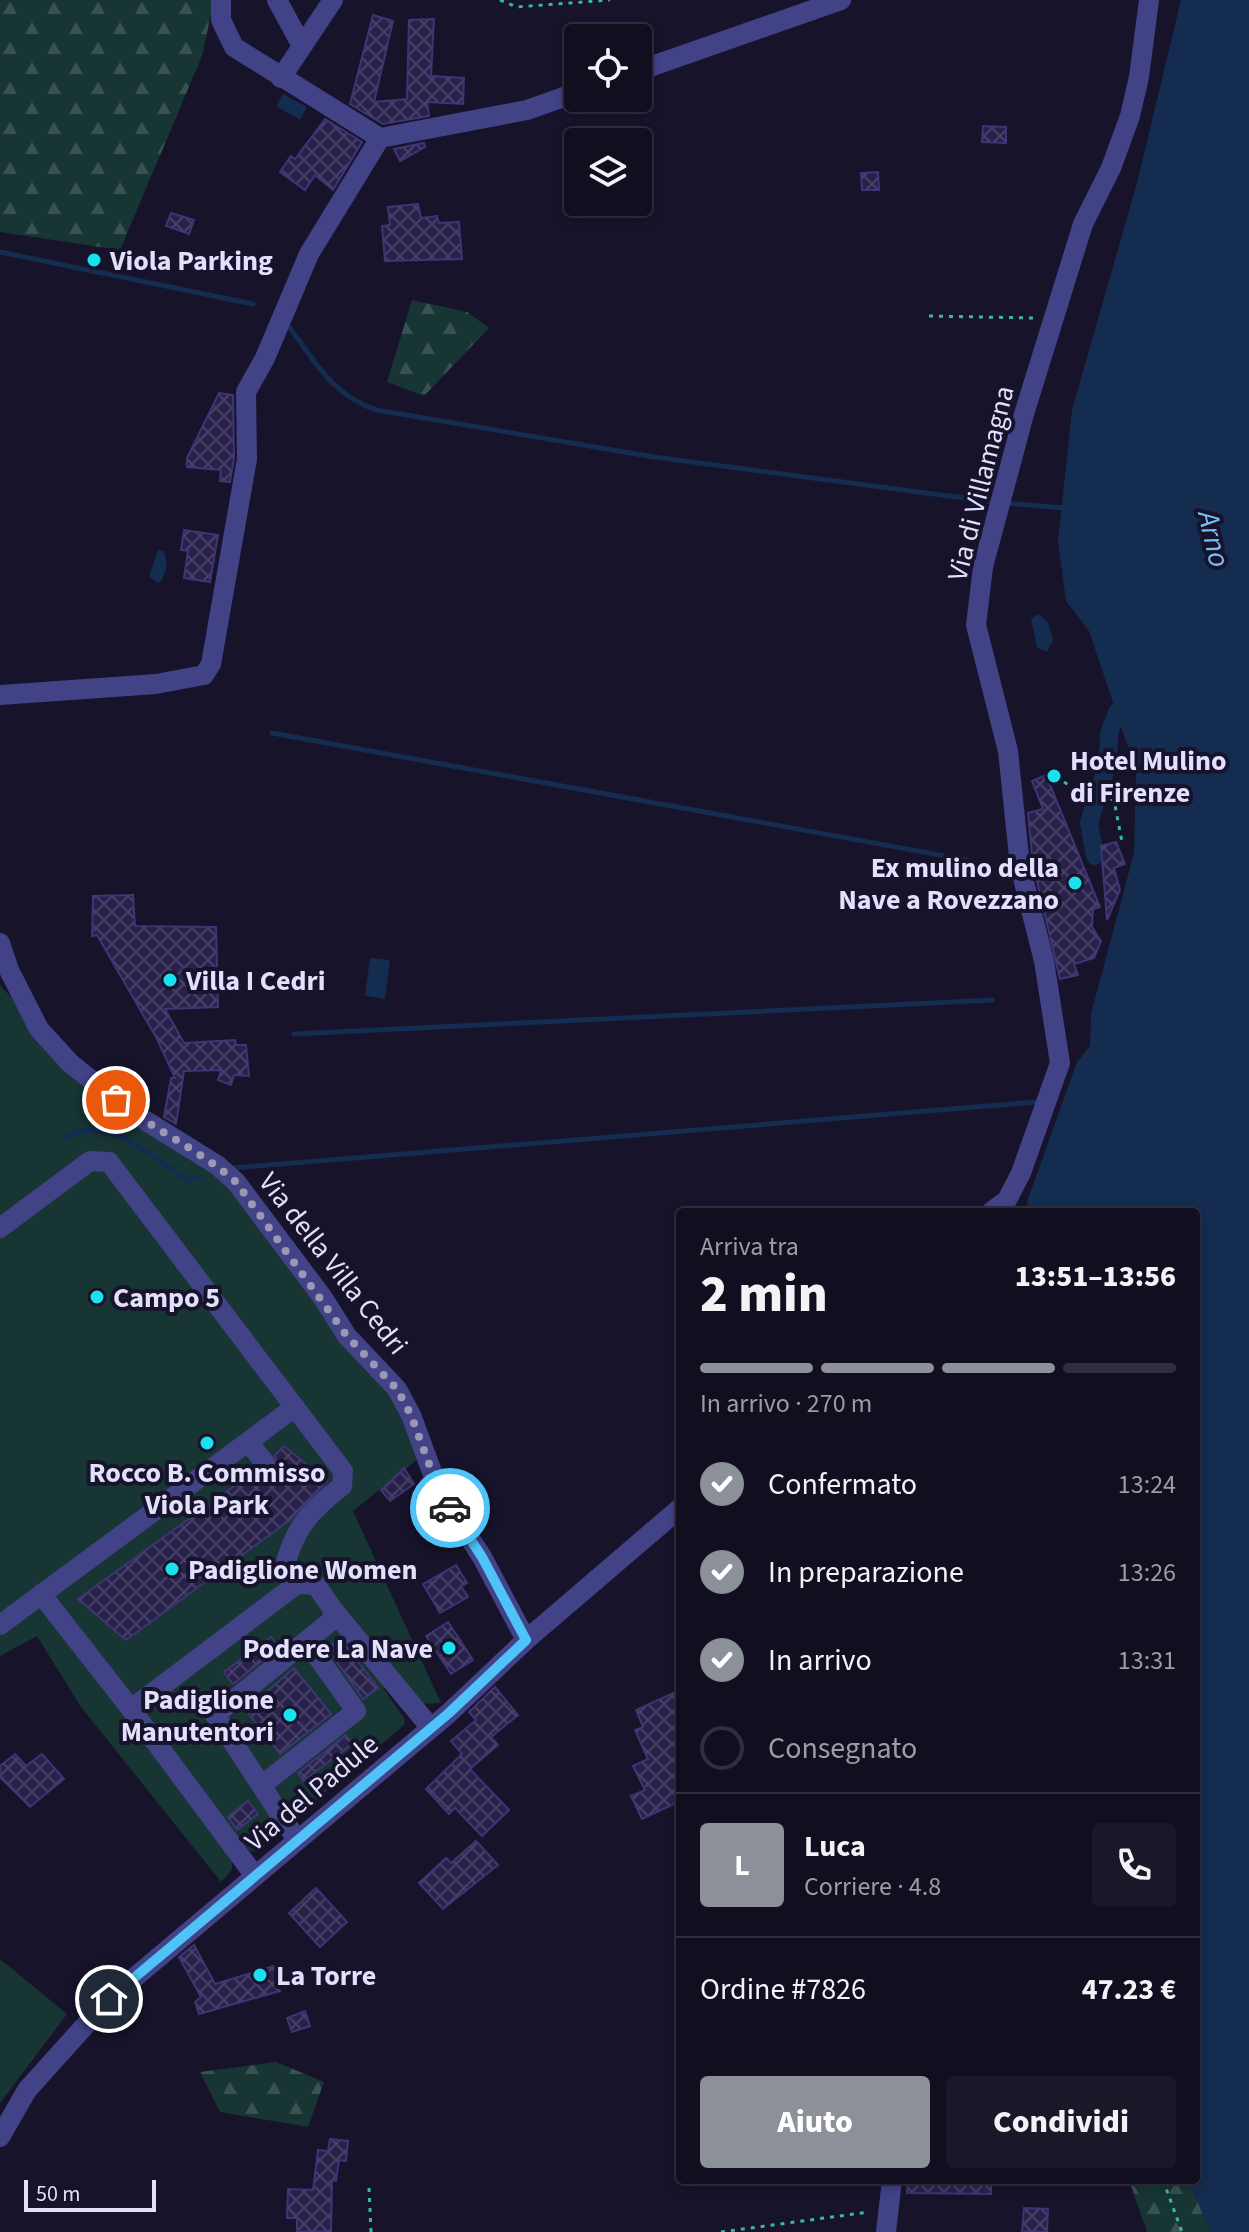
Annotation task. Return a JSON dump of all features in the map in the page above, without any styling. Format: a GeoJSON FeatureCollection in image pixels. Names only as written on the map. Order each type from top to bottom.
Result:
{"type":"FeatureCollection","features":[{"type":"Feature","properties":{"kind":"street"},"geometry":{"type":"LineString","coordinates":[[221,0],[221,20],[234,47],[380,138],[527,110],[564,97]]}},
{"type":"Feature","properties":{"kind":"street"},"geometry":{"type":"LineString","coordinates":[[277,0],[302,46]]}},
{"type":"Feature","properties":{"kind":"street"},"geometry":{"type":"LineString","coordinates":[[281,78],[333,0]]}},
{"type":"Feature","properties":{"kind":"street"},"geometry":{"type":"LineString","coordinates":[[652,66],[841,0]]}},
{"type":"Feature","properties":{"kind":"street","name":"Via di Villamagna"},"geometry":{"type":"LineString","coordinates":[[996,1208],[1007,1200],[1021,1173],[1060,1063],[1044,961],[1020,866],[1008,751],[976,625],[983,567],[1083,224],[1111,168],[1130,116],[1139,77],[1149,0]]}},
{"type":"Feature","properties":{"kind":"street"},"geometry":{"type":"LineString","coordinates":[[0,695],[156,684],[204,675],[211,664],[247,459],[246,392],[265,358],[309,254],[380,138]]}},
{"type":"Feature","properties":{"kind":"street","name":"Via della Villa Cedri"},"geometry":{"type":"LineString","coordinates":[[0,943],[9,970],[39,1029],[70,1063],[130,1111],[217,1165],[236,1182],[347,1336],[397,1389],[411,1415],[439,1491],[482,1557],[526,1640]]}},
{"type":"Feature","properties":{"kind":"street"},"geometry":{"type":"LineString","coordinates":[[0,1228],[90,1161],[98,1159],[109,1162],[295,1407],[344,1477],[342,1486],[309,1512],[288,1552],[285,1566],[297,1584]]}},
{"type":"Feature","properties":{"kind":"street"},"geometry":{"type":"LineString","coordinates":[[0,1625],[295,1407]]}},
{"type":"Feature","properties":{"kind":"street"},"geometry":{"type":"LineString","coordinates":[[248,1442],[265,1463]]}},
{"type":"Feature","properties":{"kind":"street","name":"Via del Padule"},"geometry":{"type":"LineString","coordinates":[[0,2137],[27,2090],[109,1999],[431,1728],[526,1640],[676,1511]]}},
{"type":"Feature","properties":{"kind":"street"},"geometry":{"type":"LineString","coordinates":[[131,1709],[297,1584],[316,1585],[431,1728]]}},
{"type":"Feature","properties":{"kind":"street"},"geometry":{"type":"LineString","coordinates":[[41,1594],[255,1876]]}},
{"type":"Feature","properties":{"kind":"street"},"geometry":{"type":"LineString","coordinates":[[297,1840],[215,1715],[307,1642],[331,1621],[334,1611]]}},
{"type":"Feature","properties":{"kind":"street"},"geometry":{"type":"LineString","coordinates":[[262,1785],[356,1711],[307,1642]]}},
{"type":"Feature","properties":{"kind":"street"},"geometry":{"type":"LineString","coordinates":[[886,2232],[891,2184]]}},
{"type":"Feature","properties":{"kind":"path"},"geometry":{"type":"LineString","coordinates":[[500,0],[517,7],[610,0]]}},
{"type":"Feature","properties":{"kind":"path"},"geometry":{"type":"LineString","coordinates":[[929,316],[1054,318]]}},
{"type":"Feature","properties":{"kind":"path"},"geometry":{"type":"LineString","coordinates":[[1064,782],[1106,796],[1117,806],[1122,842]]}},
{"type":"Feature","properties":{"kind":"path"},"geometry":{"type":"LineString","coordinates":[[1164,2184],[1182,2232]]}},
{"type":"Feature","properties":{"kind":"path"},"geometry":{"type":"LineString","coordinates":[[369,2188],[371,2232]]}},
{"type":"Feature","properties":{"kind":"path"},"geometry":{"type":"LineString","coordinates":[[721,2232],[888,2209]]}},
{"type":"Feature","properties":{"kind":"green space"},"geometry":{"type":"Polygon","coordinates":[[[0,0],[214,0],[202,56],[120,250],[0,232],[0,0]]]}},
{"type":"Feature","properties":{"kind":"green space"},"geometry":{"type":"Polygon","coordinates":[[[412,300],[467,312],[489,328],[424,396],[387,382],[412,300]]]}},
{"type":"Feature","properties":{"kind":"green space","name":"Rocco B. Commisso Viola Park"},"geometry":{"type":"Polygon","coordinates":[[[0,985],[23,1010],[53,1053],[220,1179],[236,1195],[391,1395],[408,1427],[418,1459],[353,1511],[441,1703],[421,1704],[396,1677],[383,1688],[405,1719],[404,1725],[303,1811],[293,1810],[273,1788],[271,1812],[274,1836],[256,1852],[250,1851],[224,1820],[212,1829],[232,1862],[232,1870],[221,1882],[81,1707],[37,1636],[0,1656],[0,985]]]}},
{"type":"Feature","properties":{"kind":"green space"},"geometry":{"type":"Polygon","coordinates":[[[0,1959],[67,2014],[0,2103],[0,1959]]]}},
{"type":"Feature","properties":{"kind":"green space"},"geometry":{"type":"Polygon","coordinates":[[[276,2062],[324,2082],[308,2127],[220,2112],[200,2072],[276,2062]]]}},
{"type":"Feature","properties":{"kind":"green space"},"geometry":{"type":"Polygon","coordinates":[[[1130,2184],[1191,2184],[1210,2232],[1147,2232],[1130,2184]]]}},
{"type":"Feature","properties":{"kind":"water","name":"Arno"},"geometry":{"type":"Polygon","coordinates":[[[1181,0],[1249,0],[1249,2232],[1210,2232],[1191,2184],[1200,2184],[1200,1208],[1027,1208],[1077,1062],[1090,1046],[1091,1014],[1134,853],[1136,771],[1089,631],[1066,601],[1058,541],[1072,410],[1137,183],[1181,0]]]}},
{"type":"Feature","properties":{"kind":"water"},"geometry":{"type":"Polygon","coordinates":[[[283,94],[307,107],[300,120],[276,106],[283,94]]]}},
{"type":"Feature","properties":{"kind":"water"},"geometry":{"type":"Polygon","coordinates":[[[158,550],[164,551],[167,566],[158,583],[149,577],[158,550]]]}},
{"type":"Feature","properties":{"kind":"water"},"geometry":{"type":"Polygon","coordinates":[[[1038,614],[1048,622],[1053,640],[1047,652],[1037,648],[1031,619],[1038,614]]]}},
{"type":"Feature","properties":{"kind":"water"},"geometry":{"type":"Polygon","coordinates":[[[370,958],[390,960],[385,999],[365,996],[370,958]]]}},
{"type":"Feature","properties":{"kind":"building"},"geometry":{"type":"Polygon","coordinates":[[[373,15],[393,21],[374,102],[407,99],[409,20],[434,19],[431,76],[464,78],[463,104],[427,102],[429,116],[383,124],[350,104],[373,15]]]}},
{"type":"Feature","properties":{"kind":"building"},"geometry":{"type":"Polygon","coordinates":[[[325,119],[362,142],[333,190],[315,175],[305,190],[280,172],[291,156],[295,159],[325,119]]]}},
{"type":"Feature","properties":{"kind":"building"},"geometry":{"type":"Polygon","coordinates":[[[983,126],[1006,127],[1006,143],[982,142],[983,126]]]}},
{"type":"Feature","properties":{"kind":"building"},"geometry":{"type":"Polygon","coordinates":[[[424,143],[425,147],[400,161],[394,149],[424,143]]]}},
{"type":"Feature","properties":{"kind":"building"},"geometry":{"type":"Polygon","coordinates":[[[878,172],[879,190],[862,190],[861,173],[878,172]]]}},
{"type":"Feature","properties":{"kind":"building"},"geometry":{"type":"Polygon","coordinates":[[[418,204],[421,218],[437,216],[439,223],[459,222],[462,259],[385,261],[382,226],[390,225],[388,207],[418,204]]]}},
{"type":"Feature","properties":{"kind":"building"},"geometry":{"type":"Polygon","coordinates":[[[171,213],[194,220],[189,234],[166,226],[171,213]]]}},
{"type":"Feature","properties":{"kind":"building"},"geometry":{"type":"Polygon","coordinates":[[[219,393],[233,395],[234,458],[230,482],[220,481],[221,470],[187,467],[187,458],[219,393]]]}},
{"type":"Feature","properties":{"kind":"building"},"geometry":{"type":"Polygon","coordinates":[[[184,530],[218,535],[210,582],[184,578],[188,551],[181,550],[184,530]]]}},
{"type":"Feature","properties":{"kind":"building","name":"Ex mulino della Nave a Rovezzano"},"geometry":{"type":"Polygon","coordinates":[[[1046,775],[1100,907],[1093,909],[1092,927],[1101,941],[1094,958],[1074,964],[1078,975],[1060,979],[1033,864],[1028,813],[1043,809],[1032,781],[1046,775]]]}},
{"type":"Feature","properties":{"kind":"building"},"geometry":{"type":"Polygon","coordinates":[[[1116,842],[1125,864],[1114,868],[1120,890],[1107,920],[1101,846],[1116,842]]]}},
{"type":"Feature","properties":{"kind":"building","name":"Villa I Cedri"},"geometry":{"type":"Polygon","coordinates":[[[133,895],[135,926],[216,927],[218,1007],[165,1009],[184,1043],[235,1040],[236,1045],[246,1045],[249,1076],[234,1075],[231,1085],[218,1080],[221,1070],[184,1071],[176,1124],[164,1117],[171,1078],[175,1078],[157,1039],[97,935],[92,936],[93,896],[133,895]]]}},
{"type":"Feature","properties":{"kind":"building","name":"Padiglione Women"},"geometry":{"type":"Polygon","coordinates":[[[284,1446],[327,1481],[290,1520],[126,1640],[78,1599],[255,1471],[261,1475],[273,1474],[277,1467],[275,1455],[284,1446]]]}},
{"type":"Feature","properties":{"kind":"building"},"geometry":{"type":"Polygon","coordinates":[[[404,1468],[414,1484],[390,1501],[381,1490],[404,1468]]]}},
{"type":"Feature","properties":{"kind":"building"},"geometry":{"type":"Polygon","coordinates":[[[456,1565],[467,1583],[461,1586],[468,1597],[440,1613],[423,1584],[456,1565]]]}},
{"type":"Feature","properties":{"kind":"building","name":"Podere La Nave"},"geometry":{"type":"Polygon","coordinates":[[[448,1622],[473,1660],[451,1674],[426,1636],[448,1622]]]}},
{"type":"Feature","properties":{"kind":"building"},"geometry":{"type":"Polygon","coordinates":[[[271,1637],[279,1647],[233,1684],[224,1672],[271,1637]]]}},
{"type":"Feature","properties":{"kind":"building"},"geometry":{"type":"Polygon","coordinates":[[[340,1638],[378,1688],[363,1699],[327,1648],[340,1638]]]}},
{"type":"Feature","properties":{"kind":"building","name":"Padiglione Manutentori"},"geometry":{"type":"Polygon","coordinates":[[[294,1668],[331,1714],[280,1754],[246,1710],[294,1668]]]}},
{"type":"Feature","properties":{"kind":"building"},"geometry":{"type":"Polygon","coordinates":[[[495,1687],[518,1715],[491,1737],[498,1745],[470,1769],[509,1810],[482,1836],[455,1808],[449,1814],[426,1789],[462,1754],[451,1741],[476,1720],[469,1712],[495,1687]]]}},
{"type":"Feature","properties":{"kind":"building"},"geometry":{"type":"Polygon","coordinates":[[[676,1692],[676,1803],[642,1819],[631,1796],[645,1790],[633,1766],[648,1759],[635,1730],[643,1727],[636,1710],[676,1692]]]}},
{"type":"Feature","properties":{"kind":"building"},"geometry":{"type":"Polygon","coordinates":[[[346,1735],[352,1744],[303,1781],[298,1773],[346,1735]]]}},
{"type":"Feature","properties":{"kind":"building"},"geometry":{"type":"Polygon","coordinates":[[[15,1754],[26,1766],[42,1754],[64,1779],[30,1807],[0,1777],[0,1766],[15,1754]]]}},
{"type":"Feature","properties":{"kind":"building"},"geometry":{"type":"Polygon","coordinates":[[[248,1801],[258,1814],[237,1830],[228,1817],[248,1801]]]}},
{"type":"Feature","properties":{"kind":"building"},"geometry":{"type":"Polygon","coordinates":[[[476,1841],[498,1865],[443,1909],[419,1883],[446,1858],[451,1863],[476,1841]]]}},
{"type":"Feature","properties":{"kind":"building"},"geometry":{"type":"Polygon","coordinates":[[[316,1888],[347,1922],[320,1947],[289,1913],[316,1888]]]}},
{"type":"Feature","properties":{"kind":"building","name":"La Torre"},"geometry":{"type":"Polygon","coordinates":[[[194,1945],[215,1984],[274,1966],[280,1991],[199,2014],[195,2002],[201,1997],[179,1957],[194,1945]]]}},
{"type":"Feature","properties":{"kind":"building"},"geometry":{"type":"Polygon","coordinates":[[[305,2011],[310,2026],[292,2032],[287,2018],[305,2011]]]}},
{"type":"Feature","properties":{"kind":"building"},"geometry":{"type":"Polygon","coordinates":[[[330,2139],[348,2141],[346,2161],[339,2160],[336,2181],[332,2180],[331,2232],[297,2232],[297,2218],[287,2218],[288,2189],[313,2190],[318,2150],[328,2151],[330,2139]]]}},
{"type":"Feature","properties":{"kind":"building"},"geometry":{"type":"Polygon","coordinates":[[[908,2184],[991,2184],[991,2194],[907,2193],[908,2184]]]}},
{"type":"Feature","properties":{"kind":"building"},"geometry":{"type":"Polygon","coordinates":[[[1024,2208],[1048,2209],[1047,2232],[1022,2232],[1024,2208]]]}},
{"type":"Feature","properties":{"kind":"waterway"},"geometry":{"type":"LineString","coordinates":[[0,252],[253,304]]}},
{"type":"Feature","properties":{"kind":"waterway"},"geometry":{"type":"LineString","coordinates":[[290,328],[337,387],[377,410],[654,457],[994,502]]}},
{"type":"Feature","properties":{"kind":"waterway"},"geometry":{"type":"LineString","coordinates":[[1004,503],[1065,508]]}},
{"type":"Feature","properties":{"kind":"waterway"},"geometry":{"type":"LineString","coordinates":[[1095,856],[1089,823],[1108,762],[1109,734],[1117,712]]}},
{"type":"Feature","properties":{"kind":"waterway"},"geometry":{"type":"LineString","coordinates":[[272,733],[967,860]]}},
{"type":"Feature","properties":{"kind":"waterway"},"geometry":{"type":"LineString","coordinates":[[294,1034],[993,1000]]}},
{"type":"Feature","properties":{"kind":"waterway"},"geometry":{"type":"LineString","coordinates":[[233,1168],[1037,1102]]}},
{"type":"Feature","properties":{"kind":"waterway"},"geometry":{"type":"LineString","coordinates":[[66,1137],[99,1130],[115,1134],[145,1150],[188,1180],[201,1177]]}},
{"type":"Feature","properties":{"kind":"way so far"},"geometry":{"type":"LineString","coordinates":[[116,1100],[176,1142],[217,1165],[236,1182],[323,1298],[347,1336],[397,1389],[411,1415],[439,1491],[450,1508]]}},
{"type":"Feature","properties":{"kind":"place","name":"Viola Parking"},"geometry":{"type":"Point","coordinates":[94,260]}},
{"type":"Feature","properties":{"kind":"place","name":"Hotel Mulino di Firenze"},"geometry":{"type":"Point","coordinates":[1054,776]}},
{"type":"Feature","properties":{"kind":"place","name":"Ex mulino della Nave a Rovezzano"},"geometry":{"type":"Point","coordinates":[1075,883]}},
{"type":"Feature","properties":{"kind":"place","name":"Villa I Cedri"},"geometry":{"type":"Point","coordinates":[170,980]}},
{"type":"Feature","properties":{"kind":"place","name":"Campo 5"},"geometry":{"type":"Point","coordinates":[97,1297]}},
{"type":"Feature","properties":{"kind":"place","name":"Rocco B. Commisso Viola Park"},"geometry":{"type":"Point","coordinates":[207,1443]}},
{"type":"Feature","properties":{"kind":"place","name":"Padiglione Women"},"geometry":{"type":"Point","coordinates":[172,1569]}},
{"type":"Feature","properties":{"kind":"place","name":"Podere La Nave"},"geometry":{"type":"Point","coordinates":[449,1648]}},
{"type":"Feature","properties":{"kind":"place","name":"Padiglione Manutentori"},"geometry":{"type":"Point","coordinates":[290,1715]}},
{"type":"Feature","properties":{"kind":"place","name":"La Torre"},"geometry":{"type":"Point","coordinates":[260,1975]}},
{"type":"Feature","properties":{"kind":"route"},"geometry":{"type":"LineString","coordinates":[[109,1999],[449,1713],[526,1640],[482,1557],[450,1508]]}}]}
